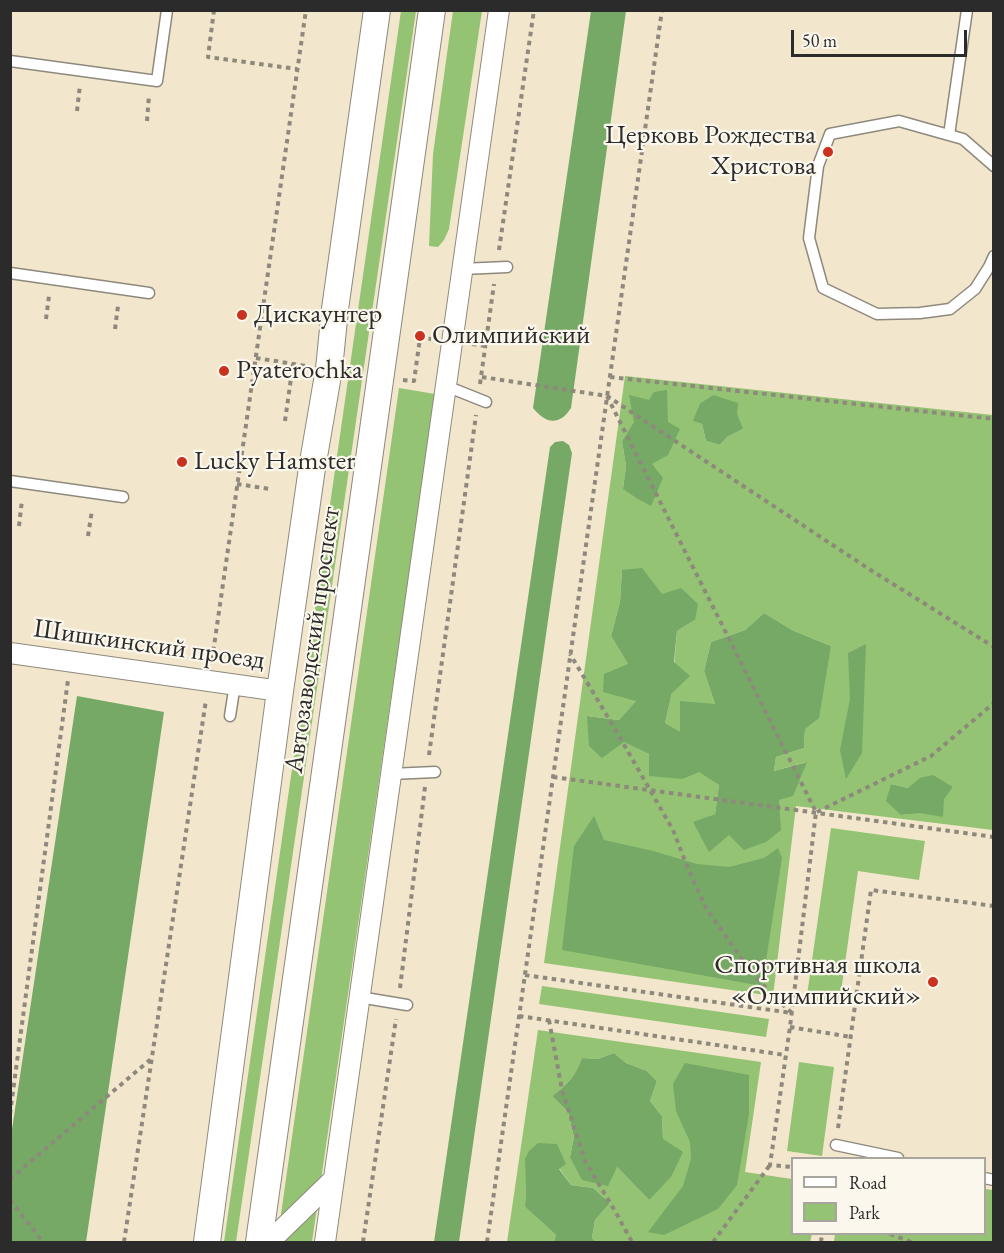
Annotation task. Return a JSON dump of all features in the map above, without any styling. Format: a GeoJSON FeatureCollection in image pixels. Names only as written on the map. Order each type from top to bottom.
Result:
{"type":"FeatureCollection","features":[{"type":"Feature","properties":{"kind":"street","name":"Автозаводский проспект"},"geometry":{"type":"LineString","coordinates":[[259,1242],[432,10]]}},
{"type":"Feature","properties":{"kind":"street"},"geometry":{"type":"LineString","coordinates":[[325,1242],[499,10]]}},
{"type":"Feature","properties":{"kind":"street","name":"Автозаводский проспект"},"geometry":{"type":"LineString","coordinates":[[207,1242],[280,691],[312,468],[329,369],[335,309],[377,11]]}},
{"type":"Feature","properties":{"kind":"street","name":"Шишкинский проезд"},"geometry":{"type":"LineString","coordinates":[[10,653],[225,680],[280,691]]}},
{"type":"Feature","properties":{"kind":"street"},"geometry":{"type":"LineString","coordinates":[[269,1242],[334,1179]]}},
{"type":"Feature","properties":{"kind":"lane"},"geometry":{"type":"LineString","coordinates":[[10,61],[157,81],[166,10]]}},
{"type":"Feature","properties":{"kind":"lane"},"geometry":{"type":"LineString","coordinates":[[949,135],[967,10]]}},
{"type":"Feature","properties":{"kind":"lane"},"geometry":{"type":"LineString","coordinates":[[992,264],[975,290],[950,309],[920,313],[877,314],[823,288],[809,238],[818,166],[830,134],[899,121],[963,139],[993,166]]}},
{"type":"Feature","properties":{"kind":"lane"},"geometry":{"type":"LineString","coordinates":[[462,269],[502,267]]}},
{"type":"Feature","properties":{"kind":"lane"},"geometry":{"type":"LineString","coordinates":[[10,273],[149,293]]}},
{"type":"Feature","properties":{"kind":"lane"},"geometry":{"type":"LineString","coordinates":[[446,386],[482,400]]}},
{"type":"Feature","properties":{"kind":"lane"},"geometry":{"type":"LineString","coordinates":[[10,481],[123,497]]}},
{"type":"Feature","properties":{"kind":"lane"},"geometry":{"type":"LineString","coordinates":[[225,680],[230,716]]}},
{"type":"Feature","properties":{"kind":"lane"},"geometry":{"type":"LineString","coordinates":[[391,774],[431,772]]}},
{"type":"Feature","properties":{"kind":"lane"},"geometry":{"type":"LineString","coordinates":[[359,997],[403,1004]]}},
{"type":"Feature","properties":{"kind":"lane"},"geometry":{"type":"LineString","coordinates":[[836,1145],[893,1157]]}},
{"type":"Feature","properties":{"kind":"path"},"geometry":{"type":"LineString","coordinates":[[214,10],[208,57],[297,69]]}},
{"type":"Feature","properties":{"kind":"path"},"geometry":{"type":"LineString","coordinates":[[124,1242],[152,1058],[225,680],[237,484],[306,10]]}},
{"type":"Feature","properties":{"kind":"path"},"geometry":{"type":"LineString","coordinates":[[363,1242],[403,1004],[431,772],[482,400],[482,377],[502,267],[534,10]]}},
{"type":"Feature","properties":{"kind":"path"},"geometry":{"type":"LineString","coordinates":[[487,1242],[662,10]]}},
{"type":"Feature","properties":{"kind":"path"},"geometry":{"type":"LineString","coordinates":[[77,111],[82,71]]}},
{"type":"Feature","properties":{"kind":"path"},"geometry":{"type":"LineString","coordinates":[[147,121],[150,80]]}},
{"type":"Feature","properties":{"kind":"path"},"geometry":{"type":"LineString","coordinates":[[46,319],[52,279]]}},
{"type":"Feature","properties":{"kind":"path"},"geometry":{"type":"LineString","coordinates":[[115,329],[120,289]]}},
{"type":"Feature","properties":{"kind":"path"},"geometry":{"type":"LineString","coordinates":[[256,358],[313,367]]}},
{"type":"Feature","properties":{"kind":"path"},"geometry":{"type":"LineString","coordinates":[[285,421],[293,364]]}},
{"type":"Feature","properties":{"kind":"path"},"geometry":{"type":"LineString","coordinates":[[482,377],[607,396],[869,569],[993,646]]}},
{"type":"Feature","properties":{"kind":"path"},"geometry":{"type":"LineString","coordinates":[[610,377],[993,419]]}},
{"type":"Feature","properties":{"kind":"path"},"geometry":{"type":"LineString","coordinates":[[400,380],[414,381]]}},
{"type":"Feature","properties":{"kind":"path"},"geometry":{"type":"LineString","coordinates":[[607,396],[816,812],[792,1013],[770,1165],[713,1242]]}},
{"type":"Feature","properties":{"kind":"path"},"geometry":{"type":"LineString","coordinates":[[19,526],[24,483]]}},
{"type":"Feature","properties":{"kind":"path"},"geometry":{"type":"LineString","coordinates":[[237,484],[270,489]]}},
{"type":"Feature","properties":{"kind":"path"},"geometry":{"type":"LineString","coordinates":[[88,536],[94,493]]}},
{"type":"Feature","properties":{"kind":"path"},"geometry":{"type":"LineString","coordinates":[[570,654],[673,830],[706,908],[746,965],[773,996],[792,1013]]}},
{"type":"Feature","properties":{"kind":"path"},"geometry":{"type":"LineString","coordinates":[[10,1114],[71,661]]}},
{"type":"Feature","properties":{"kind":"path"},"geometry":{"type":"LineString","coordinates":[[816,812],[931,756],[993,703]]}},
{"type":"Feature","properties":{"kind":"path"},"geometry":{"type":"LineString","coordinates":[[553,777],[993,837]]}},
{"type":"Feature","properties":{"kind":"path"},"geometry":{"type":"LineString","coordinates":[[836,1145],[871,890],[993,906]]}},
{"type":"Feature","properties":{"kind":"path"},"geometry":{"type":"LineString","coordinates":[[525,975],[792,1013]]}},
{"type":"Feature","properties":{"kind":"path"},"geometry":{"type":"LineString","coordinates":[[519,1016],[786,1055]]}},
{"type":"Feature","properties":{"kind":"path"},"geometry":{"type":"LineString","coordinates":[[549,1020],[562,1090],[585,1161],[632,1242]]}},
{"type":"Feature","properties":{"kind":"path"},"geometry":{"type":"LineString","coordinates":[[790,1027],[851,1037]]}},
{"type":"Feature","properties":{"kind":"path"},"geometry":{"type":"LineString","coordinates":[[10,1179],[152,1058]]}},
{"type":"Feature","properties":{"kind":"path"},"geometry":{"type":"LineString","coordinates":[[770,1165],[791,1167]]}},
{"type":"Feature","properties":{"kind":"path"},"geometry":{"type":"LineString","coordinates":[[10,1200],[43,1242]]}},
{"type":"Feature","properties":{"kind":"path"},"geometry":{"type":"LineString","coordinates":[[895,1235],[911,1242]]}},
{"type":"Feature","properties":{"kind":"green space"},"geometry":{"type":"Polygon","coordinates":[[[401,11],[416,11],[236,1242],[224,1242],[401,11]]]}},
{"type":"Feature","properties":{"kind":"green space"},"geometry":{"type":"Polygon","coordinates":[[[453,11],[482,11],[449,229],[438,247],[429,246],[433,154],[453,11]]]}},
{"type":"Feature","properties":{"kind":"green space"},"geometry":{"type":"Polygon","coordinates":[[[591,11],[626,11],[571,408],[562,418],[552,421],[542,417],[533,408],[591,11]]]}},
{"type":"Feature","properties":{"kind":"green space"},"geometry":{"type":"Polygon","coordinates":[[[625,376],[993,415],[993,830],[796,806],[773,996],[544,963],[625,376]],[[713,395],[700,403],[694,421],[702,424],[706,441],[720,445],[727,437],[743,429],[713,395]],[[649,400],[622,441],[626,466],[623,489],[652,464],[668,422],[649,400]],[[622,570],[620,602],[611,636],[628,664],[637,700],[619,720],[587,716],[623,741],[649,754],[683,779],[699,771],[719,785],[715,814],[693,823],[730,835],[779,800],[806,762],[774,771],[776,757],[804,748],[805,729],[831,646],[794,631],[764,613],[745,630],[711,642],[704,671],[715,704],[680,733],[665,723],[672,693],[677,631],[695,620],[662,595],[622,570]],[[891,784],[901,815],[930,807],[942,799],[953,787],[908,788],[891,784]]]}},
{"type":"Feature","properties":{"kind":"green space"},"geometry":{"type":"Polygon","coordinates":[[[399,388],[435,394],[312,1242],[277,1242],[399,388]]]}},
{"type":"Feature","properties":{"kind":"green space"},"geometry":{"type":"Polygon","coordinates":[[[667,390],[668,422],[680,429],[668,455],[652,464],[663,478],[651,506],[623,489],[626,466],[622,441],[634,422],[629,395],[649,400],[654,392],[667,390]]]}},
{"type":"Feature","properties":{"kind":"green space"},"geometry":{"type":"Polygon","coordinates":[[[713,395],[738,403],[737,414],[743,429],[727,437],[720,445],[706,441],[702,424],[693,421],[700,403],[713,395]]]}},
{"type":"Feature","properties":{"kind":"green space"},"geometry":{"type":"Polygon","coordinates":[[[563,441],[569,445],[572,453],[459,1242],[434,1242],[550,447],[555,442],[563,441]]]}},
{"type":"Feature","properties":{"kind":"green space"},"geometry":{"type":"Polygon","coordinates":[[[642,568],[662,594],[681,588],[698,604],[695,620],[677,631],[674,662],[690,676],[672,693],[665,723],[680,732],[680,701],[715,704],[704,671],[711,642],[745,630],[764,613],[794,631],[831,646],[819,718],[805,729],[804,748],[776,757],[774,771],[807,762],[793,796],[779,800],[781,830],[766,842],[744,850],[729,835],[709,852],[693,822],[715,814],[719,785],[699,772],[683,779],[649,776],[649,754],[624,742],[602,758],[589,746],[587,716],[619,720],[636,701],[603,692],[604,674],[628,664],[611,636],[620,602],[622,570],[642,568]]]}},
{"type":"Feature","properties":{"kind":"green space"},"geometry":{"type":"Polygon","coordinates":[[[866,644],[862,753],[846,779],[840,750],[850,699],[848,653],[866,644]]]}},
{"type":"Feature","properties":{"kind":"green space"},"geometry":{"type":"Polygon","coordinates":[[[77,696],[164,712],[86,1242],[11,1242],[11,1136],[77,696]]]}},
{"type":"Feature","properties":{"kind":"green space"},"geometry":{"type":"Polygon","coordinates":[[[933,775],[953,787],[944,799],[943,817],[920,813],[901,815],[886,801],[891,784],[908,788],[920,778],[933,775]]]}},
{"type":"Feature","properties":{"kind":"green space"},"geometry":{"type":"Polygon","coordinates":[[[594,816],[604,840],[697,864],[729,867],[764,858],[778,848],[782,858],[762,986],[562,950],[574,846],[594,816]]]}},
{"type":"Feature","properties":{"kind":"green space"},"geometry":{"type":"Polygon","coordinates":[[[831,828],[925,841],[919,880],[858,871],[839,1006],[806,1002],[831,828]]]}},
{"type":"Feature","properties":{"kind":"green space"},"geometry":{"type":"Polygon","coordinates":[[[542,986],[769,1019],[766,1037],[539,1004],[542,986]]]}},
{"type":"Feature","properties":{"kind":"green space"},"geometry":{"type":"Polygon","coordinates":[[[538,1030],[761,1062],[745,1172],[791,1179],[791,1235],[812,1235],[810,1242],[596,1242],[592,1238],[595,1220],[610,1203],[593,1188],[571,1185],[559,1168],[526,1186],[525,1207],[556,1235],[554,1242],[507,1242],[538,1030]],[[614,1053],[598,1059],[582,1058],[570,1080],[552,1096],[568,1112],[574,1137],[570,1157],[617,1167],[649,1200],[663,1139],[662,1116],[650,1101],[657,1081],[647,1071],[626,1063],[614,1053]]]}},
{"type":"Feature","properties":{"kind":"green space"},"geometry":{"type":"Polygon","coordinates":[[[614,1053],[626,1063],[647,1071],[657,1081],[650,1101],[662,1116],[663,1139],[683,1152],[671,1177],[649,1200],[617,1167],[608,1186],[582,1180],[570,1157],[574,1137],[568,1112],[552,1096],[570,1080],[582,1058],[598,1059],[614,1053]]]}},
{"type":"Feature","properties":{"kind":"green space"},"geometry":{"type":"Polygon","coordinates":[[[799,1062],[834,1067],[822,1156],[787,1151],[799,1062]]]}},
{"type":"Feature","properties":{"kind":"green space"},"geometry":{"type":"Polygon","coordinates":[[[685,1063],[749,1075],[749,1114],[737,1185],[718,1209],[664,1235],[648,1232],[683,1186],[691,1159],[690,1142],[676,1111],[673,1084],[685,1063]]]}},
{"type":"Feature","properties":{"kind":"green space"},"geometry":{"type":"Polygon","coordinates":[[[538,1143],[557,1144],[566,1164],[559,1169],[571,1185],[593,1188],[610,1203],[595,1220],[592,1238],[596,1242],[554,1242],[556,1235],[525,1207],[525,1159],[529,1151],[538,1143]]]}},
{"type":"Feature","properties":{"kind":"green space"},"geometry":{"type":"Polygon","coordinates":[[[986,1189],[993,1190],[993,1242],[834,1242],[835,1235],[986,1235],[986,1189]]]}},
{"type":"Feature","properties":{"kind":"place","name":"Церковь Рождества Христова"},"geometry":{"type":"Point","coordinates":[828,152]}},
{"type":"Feature","properties":{"kind":"place","name":"Дискаунтер"},"geometry":{"type":"Point","coordinates":[242,315]}},
{"type":"Feature","properties":{"kind":"place","name":"Олимпийский"},"geometry":{"type":"Point","coordinates":[420,336]}},
{"type":"Feature","properties":{"kind":"place","name":"Pyaterochka"},"geometry":{"type":"Point","coordinates":[224,371]}},
{"type":"Feature","properties":{"kind":"place","name":"Lucky Hamster"},"geometry":{"type":"Point","coordinates":[182,462]}},
{"type":"Feature","properties":{"kind":"place","name":"Спортивная школа «Олимпийский»"},"geometry":{"type":"Point","coordinates":[933,982]}}]}
